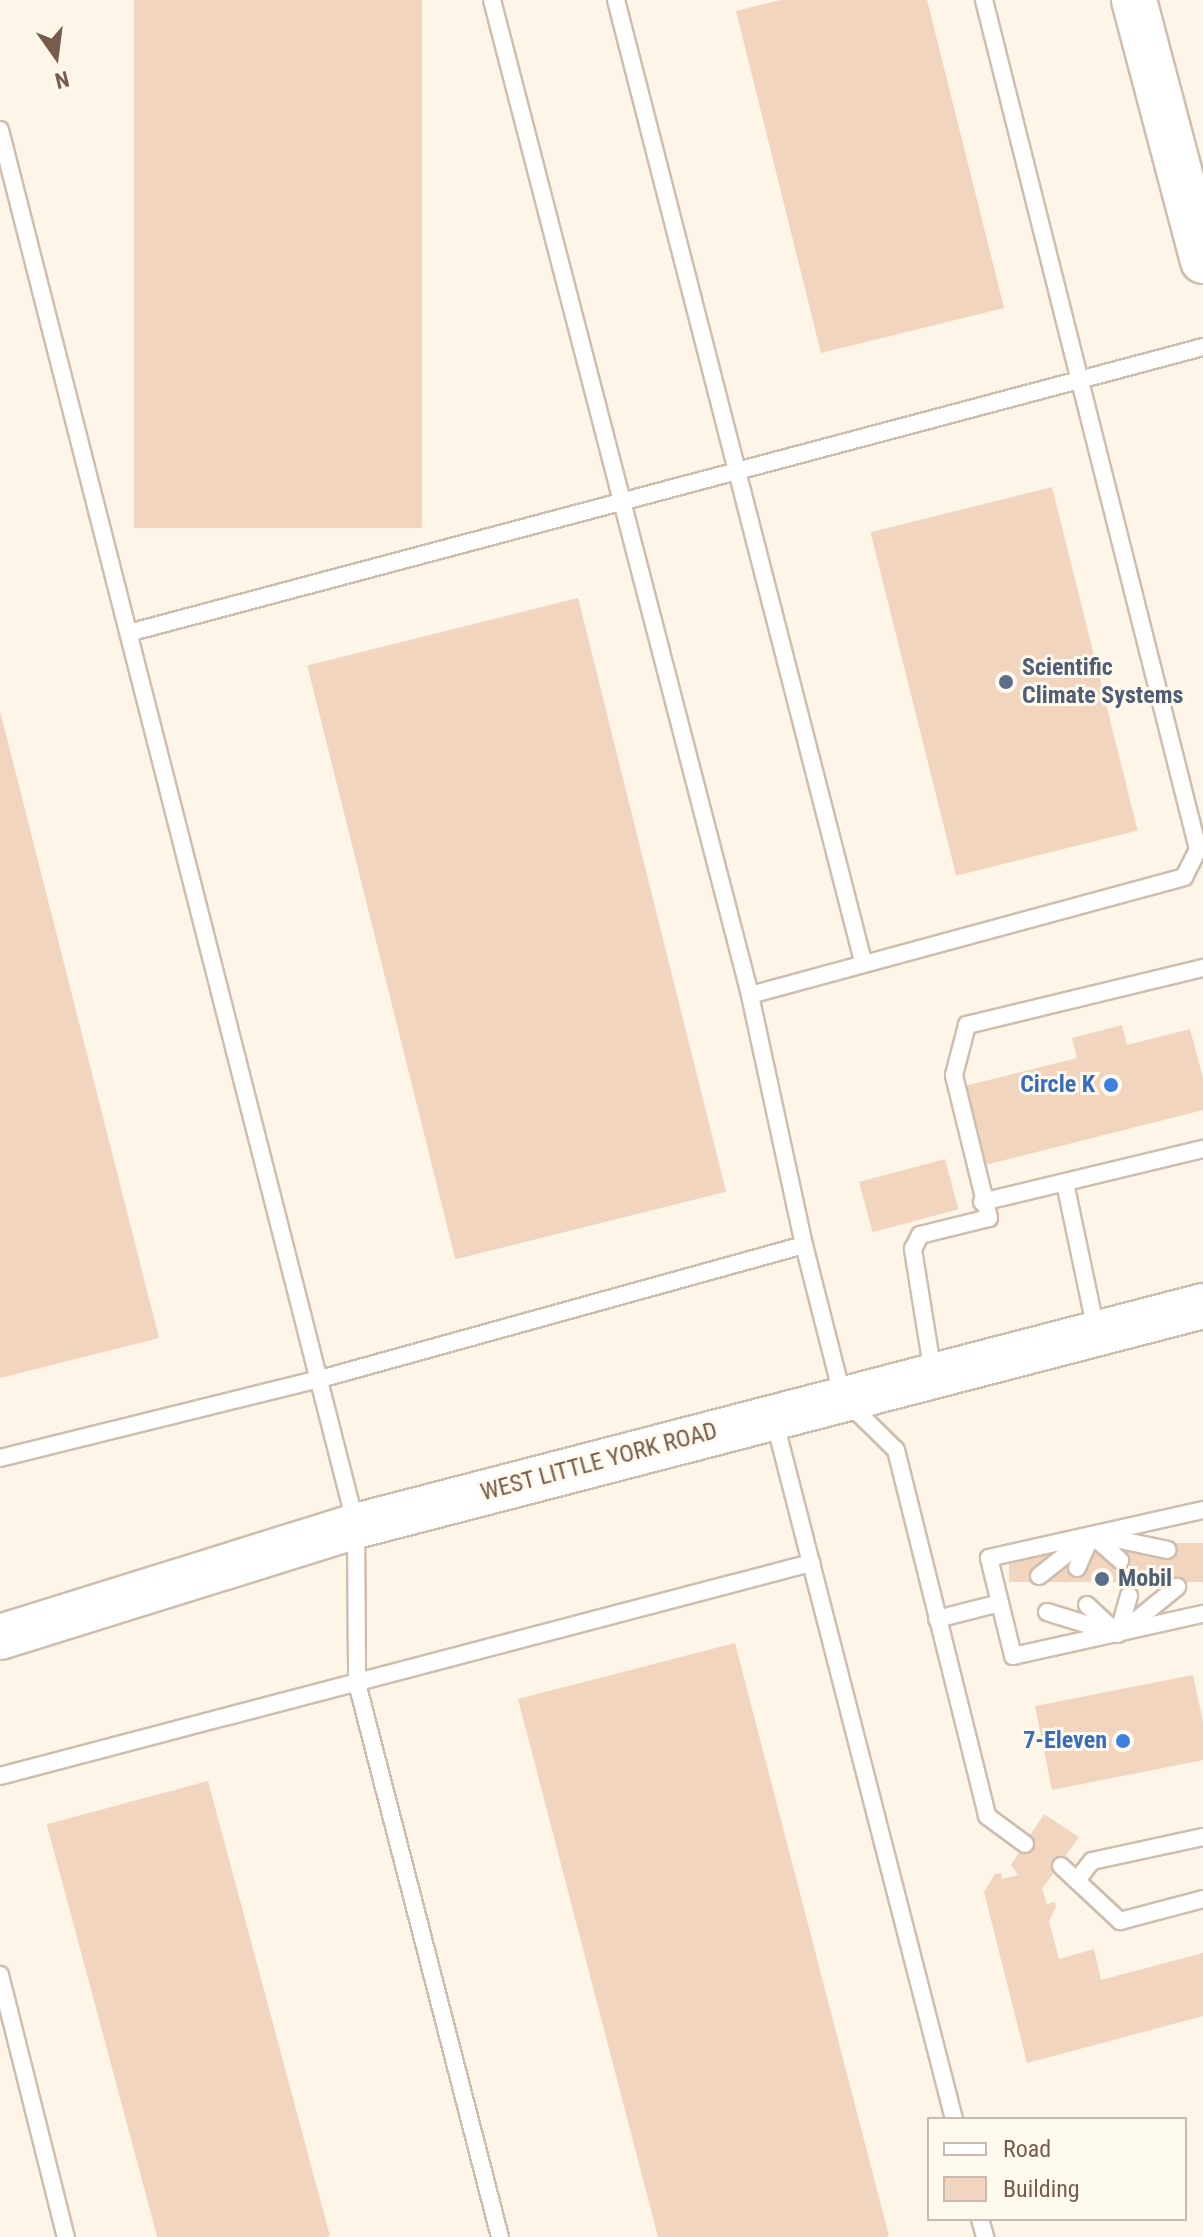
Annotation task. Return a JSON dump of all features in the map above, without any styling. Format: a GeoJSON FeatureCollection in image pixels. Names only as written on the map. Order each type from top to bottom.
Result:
{"type":"FeatureCollection","features":[{"type":"Feature","properties":{"kind":"main road"},"geometry":{"type":"LineString","coordinates":[[1134,0],[1203,261]]}},
{"type":"Feature","properties":{"kind":"main road","name":"WEST LITTLE YORK ROAD"},"geometry":{"type":"LineString","coordinates":[[0,1637],[356,1526],[1203,1306]]}},
{"type":"Feature","properties":{"kind":"lane"},"geometry":{"type":"LineString","coordinates":[[492,0],[750,995],[804,1245],[843,1398],[896,1450],[987,1816],[1025,1844]]}},
{"type":"Feature","properties":{"kind":"lane"},"geometry":{"type":"LineString","coordinates":[[616,0],[863,961]]}},
{"type":"Feature","properties":{"kind":"lane"},"geometry":{"type":"LineString","coordinates":[[750,995],[863,961],[1184,877],[1198,849],[984,0]]}},
{"type":"Feature","properties":{"kind":"lane"},"geometry":{"type":"LineString","coordinates":[[0,130],[132,632],[356,1526],[357,1683],[500,2237]]}},
{"type":"Feature","properties":{"kind":"lane"},"geometry":{"type":"LineString","coordinates":[[132,632],[1203,347]]}},
{"type":"Feature","properties":{"kind":"lane"},"geometry":{"type":"LineString","coordinates":[[933,1375],[913,1249],[920,1235],[989,1218],[982,1202],[954,1075],[967,1025],[1203,968]]}},
{"type":"Feature","properties":{"kind":"lane"},"geometry":{"type":"LineString","coordinates":[[982,1202],[1202,1153]]}},
{"type":"Feature","properties":{"kind":"lane"},"geometry":{"type":"LineString","coordinates":[[1065,1183],[1096,1333]]}},
{"type":"Feature","properties":{"kind":"lane"},"geometry":{"type":"LineString","coordinates":[[0,1458],[320,1379],[804,1245]]}},
{"type":"Feature","properties":{"kind":"lane"},"geometry":{"type":"LineString","coordinates":[[773,1417],[953,2117]]}},
{"type":"Feature","properties":{"kind":"lane"},"geometry":{"type":"LineString","coordinates":[[1203,1510],[989,1558],[1013,1656],[1203,1614]]}},
{"type":"Feature","properties":{"kind":"lane"},"geometry":{"type":"LineString","coordinates":[[1091,1534],[1168,1550]]}},
{"type":"Feature","properties":{"kind":"lane"},"geometry":{"type":"LineString","coordinates":[[1091,1534],[1120,1560]]}},
{"type":"Feature","properties":{"kind":"lane"},"geometry":{"type":"LineString","coordinates":[[1077,1568],[1091,1534]]}},
{"type":"Feature","properties":{"kind":"lane"},"geometry":{"type":"LineString","coordinates":[[1039,1576],[1091,1534]]}},
{"type":"Feature","properties":{"kind":"lane"},"geometry":{"type":"LineString","coordinates":[[0,1776],[811,1563]]}},
{"type":"Feature","properties":{"kind":"lane"},"geometry":{"type":"LineString","coordinates":[[1118,1634],[1177,1587]]}},
{"type":"Feature","properties":{"kind":"lane"},"geometry":{"type":"LineString","coordinates":[[1118,1634],[1129,1596]]}},
{"type":"Feature","properties":{"kind":"lane"},"geometry":{"type":"LineString","coordinates":[[937,1619],[1000,1603]]}},
{"type":"Feature","properties":{"kind":"lane"},"geometry":{"type":"LineString","coordinates":[[1087,1605],[1118,1634]]}},
{"type":"Feature","properties":{"kind":"lane"},"geometry":{"type":"LineString","coordinates":[[1047,1612],[1118,1634]]}},
{"type":"Feature","properties":{"kind":"lane"},"geometry":{"type":"LineString","coordinates":[[1077,1880],[1092,1861],[1203,1837]]}},
{"type":"Feature","properties":{"kind":"lane"},"geometry":{"type":"LineString","coordinates":[[1061,1866],[1120,1921],[1203,1899]]}},
{"type":"Feature","properties":{"kind":"lane"},"geometry":{"type":"LineString","coordinates":[[0,1975],[66,2237]]}},
{"type":"Feature","properties":{"kind":"building"},"geometry":{"type":"Polygon","coordinates":[[[134,0],[422,0],[422,528],[134,528],[134,0]]]}},
{"type":"Feature","properties":{"kind":"building"},"geometry":{"type":"Polygon","coordinates":[[[780,0],[927,0],[1004,308],[821,353],[736,11],[780,0]]]}},
{"type":"Feature","properties":{"kind":"building","name":"Scientific Climate Systems"},"geometry":{"type":"Polygon","coordinates":[[[1052,487],[1138,830],[956,876],[871,532],[1052,487]]]}},
{"type":"Feature","properties":{"kind":"building"},"geometry":{"type":"Polygon","coordinates":[[[578,598],[726,1192],[455,1259],[307,665],[578,598]]]}},
{"type":"Feature","properties":{"kind":"building"},"geometry":{"type":"Polygon","coordinates":[[[0,711],[159,1338],[0,1378],[0,711]]]}},
{"type":"Feature","properties":{"kind":"building"},"geometry":{"type":"Polygon","coordinates":[[[1122,1025],[1127,1045],[1190,1029],[1203,1078],[1203,1110],[985,1165],[965,1086],[1077,1058],[1072,1038],[1122,1025]]]}},
{"type":"Feature","properties":{"kind":"building"},"geometry":{"type":"Polygon","coordinates":[[[945,1159],[958,1209],[872,1232],[859,1182],[945,1159]]]}},
{"type":"Feature","properties":{"kind":"building"},"geometry":{"type":"Polygon","coordinates":[[[1009,1543],[1203,1543],[1203,1582],[1009,1582],[1009,1543]]]}},
{"type":"Feature","properties":{"kind":"building"},"geometry":{"type":"Polygon","coordinates":[[[735,1643],[889,2236],[658,2237],[518,1699],[735,1643]]]}},
{"type":"Feature","properties":{"kind":"building","name":"7-Eleven"},"geometry":{"type":"Polygon","coordinates":[[[1193,1675],[1203,1722],[1203,1760],[1052,1790],[1035,1706],[1193,1675]]]}},
{"type":"Feature","properties":{"kind":"building"},"geometry":{"type":"Polygon","coordinates":[[[208,1781],[330,2236],[157,2237],[47,1824],[208,1781]]]}},
{"type":"Feature","properties":{"kind":"building"},"geometry":{"type":"Polygon","coordinates":[[[1044,1814],[1079,1837],[1042,1889],[1047,1904],[1055,1902],[1056,1907],[1049,1921],[1059,1959],[1094,1949],[1101,1980],[1203,1953],[1203,2016],[1027,2063],[984,1892],[995,1874],[1001,1873],[1002,1879],[1018,1875],[1011,1865],[1044,1814]]]}},
{"type":"Feature","properties":{"kind":"place","name":"Scientific Climate Systems"},"geometry":{"type":"Point","coordinates":[1006,682]}},
{"type":"Feature","properties":{"kind":"place","name":"Circle K"},"geometry":{"type":"Point","coordinates":[1111,1085]}},
{"type":"Feature","properties":{"kind":"place","name":"Mobil"},"geometry":{"type":"Point","coordinates":[1102,1579]}},
{"type":"Feature","properties":{"kind":"place","name":"7-Eleven"},"geometry":{"type":"Point","coordinates":[1123,1741]}}]}
